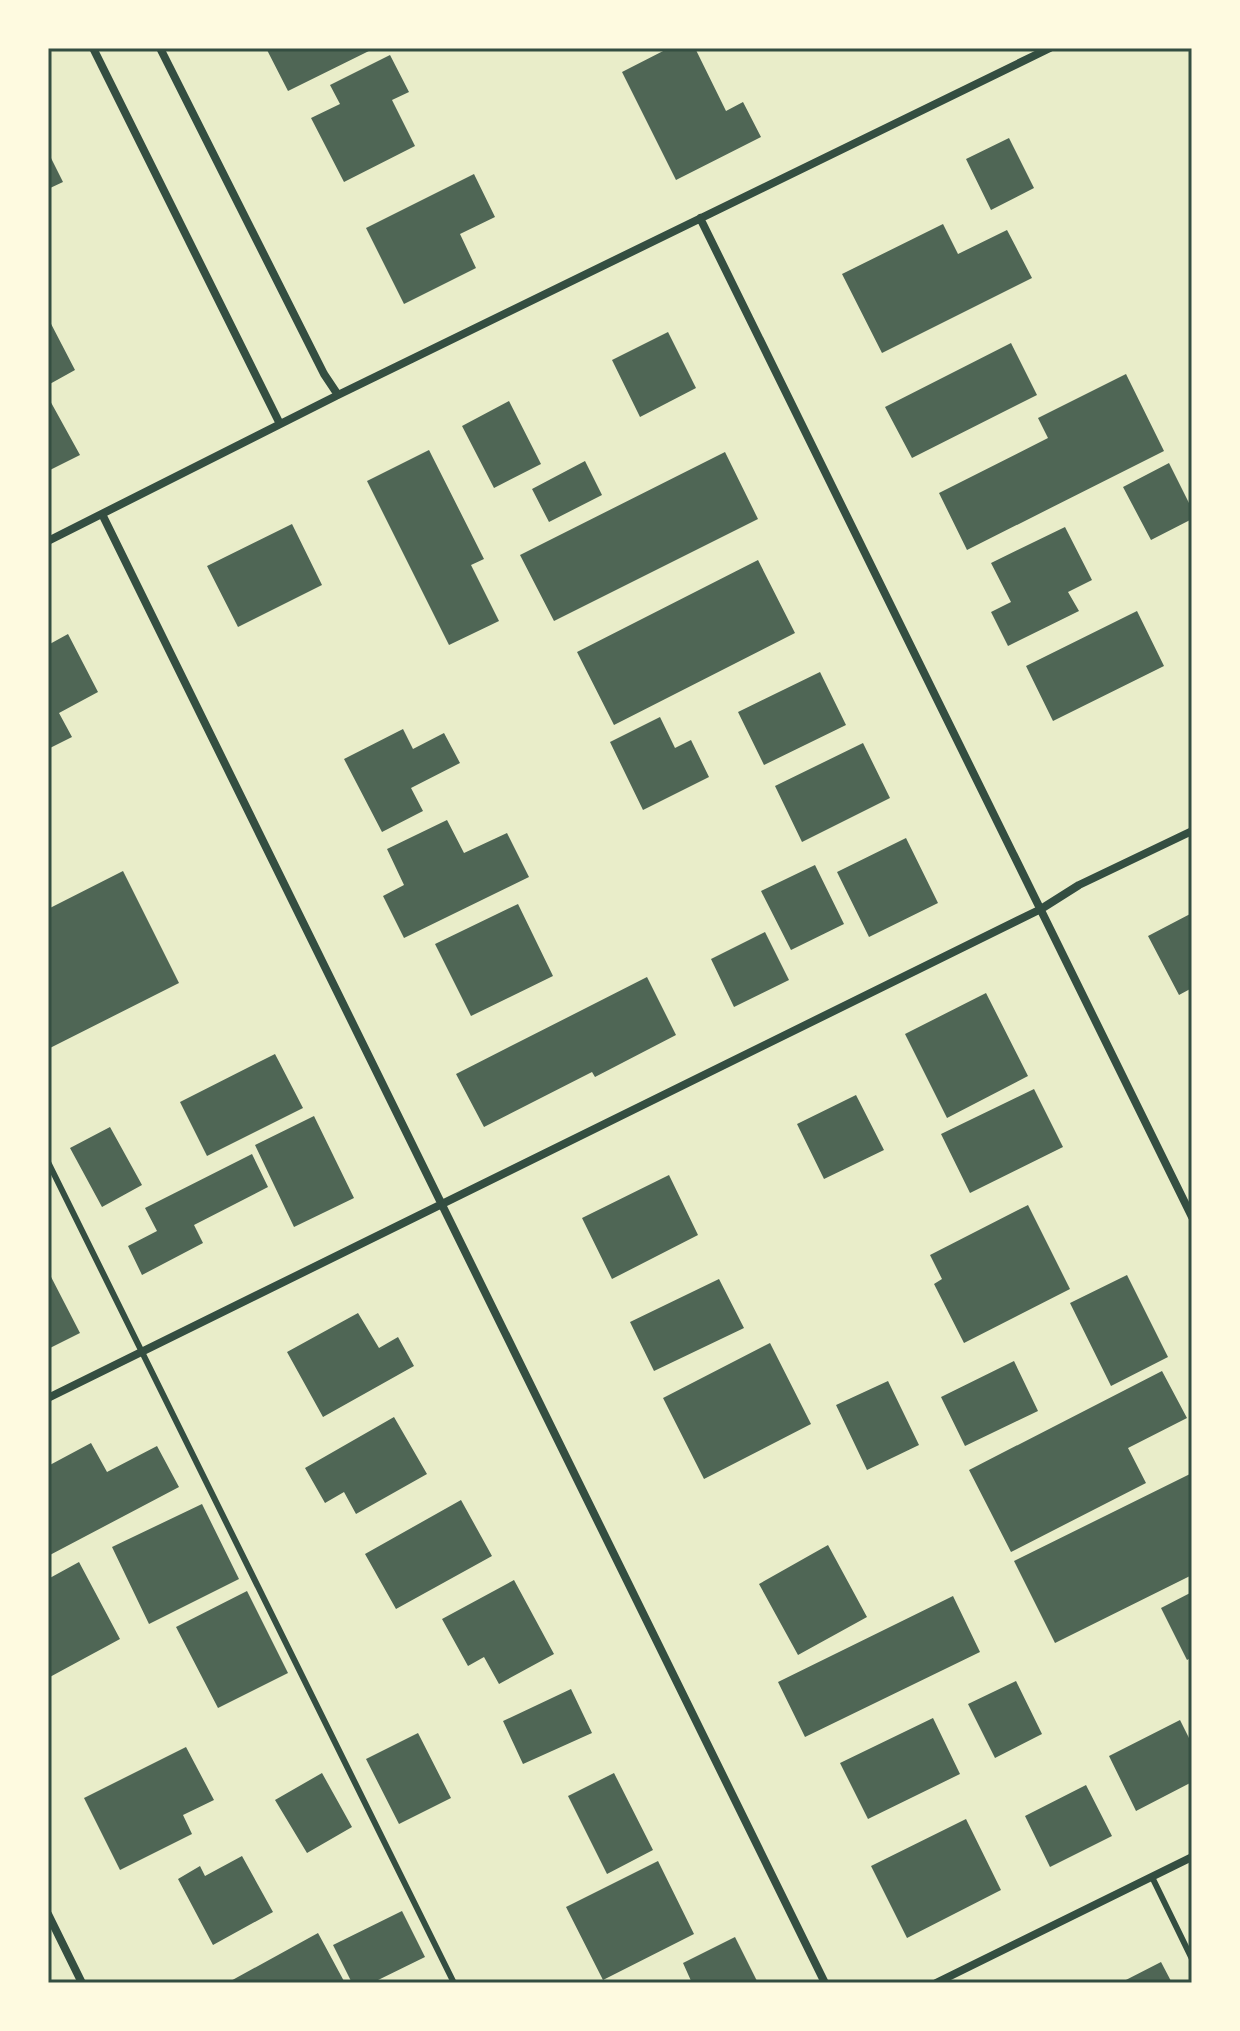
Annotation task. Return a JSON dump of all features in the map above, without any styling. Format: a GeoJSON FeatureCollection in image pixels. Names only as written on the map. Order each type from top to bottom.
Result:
{"type":"FeatureCollection","features":[{"type":"Feature","properties":{"kind":"street"},"geometry":{"type":"LineString","coordinates":[[93,48],[280,424]]}},
{"type":"Feature","properties":{"kind":"street"},"geometry":{"type":"LineString","coordinates":[[160,48],[324,374],[338,395]]}},
{"type":"Feature","properties":{"kind":"street"},"geometry":{"type":"LineString","coordinates":[[48,541],[338,395],[1050,48]]}},
{"type":"Feature","properties":{"kind":"street"},"geometry":{"type":"LineString","coordinates":[[700,218],[1192,1217]]}},
{"type":"Feature","properties":{"kind":"street"},"geometry":{"type":"LineString","coordinates":[[102,514],[825,1983]]}},
{"type":"Feature","properties":{"kind":"street"},"geometry":{"type":"LineString","coordinates":[[48,1398],[1041,909],[1079,885],[1192,831]]}},
{"type":"Feature","properties":{"kind":"street"},"geometry":{"type":"LineString","coordinates":[[936,1983],[1192,1857]]}},
{"type":"Feature","properties":{"kind":"street"},"geometry":{"type":"LineString","coordinates":[[48,1914],[82,1983]]}},
{"type":"Feature","properties":{"kind":"lane"},"geometry":{"type":"LineString","coordinates":[[48,1162],[454,1983]]}},
{"type":"Feature","properties":{"kind":"lane"},"geometry":{"type":"LineString","coordinates":[[1152,1877],[1192,1959]]}},
{"type":"Feature","properties":{"kind":"building"},"geometry":{"type":"Polygon","coordinates":[[[266,48],[375,48],[288,91],[266,48]]]}},
{"type":"Feature","properties":{"kind":"building"},"geometry":{"type":"Polygon","coordinates":[[[669,48],[695,48],[726,111],[743,102],[761,137],[676,180],[622,72],[669,48]]]}},
{"type":"Feature","properties":{"kind":"building"},"geometry":{"type":"Polygon","coordinates":[[[390,55],[409,92],[392,100],[415,146],[344,182],[311,118],[340,104],[330,85],[390,55]]]}},
{"type":"Feature","properties":{"kind":"building"},"geometry":{"type":"Polygon","coordinates":[[[1009,138],[1034,188],[991,210],[966,159],[1009,138]]]}},
{"type":"Feature","properties":{"kind":"building"},"geometry":{"type":"Polygon","coordinates":[[[48,152],[63,182],[48,189],[48,152]]]}},
{"type":"Feature","properties":{"kind":"building"},"geometry":{"type":"Polygon","coordinates":[[[474,174],[495,217],[460,234],[476,268],[404,304],[366,228],[474,174]]]}},
{"type":"Feature","properties":{"kind":"building"},"geometry":{"type":"Polygon","coordinates":[[[943,224],[958,254],[1007,230],[1032,278],[882,353],[842,274],[943,224]]]}},
{"type":"Feature","properties":{"kind":"building"},"geometry":{"type":"Polygon","coordinates":[[[48,318],[75,370],[48,385],[48,318]]]}},
{"type":"Feature","properties":{"kind":"building"},"geometry":{"type":"Polygon","coordinates":[[[668,332],[696,388],[640,417],[612,360],[668,332]]]}},
{"type":"Feature","properties":{"kind":"building"},"geometry":{"type":"Polygon","coordinates":[[[1011,343],[1037,395],[912,458],[885,407],[1011,343]]]}},
{"type":"Feature","properties":{"kind":"building"},"geometry":{"type":"Polygon","coordinates":[[[1126,374],[1164,451],[967,550],[939,493],[1048,438],[1038,418],[1126,374]]]}},
{"type":"Feature","properties":{"kind":"building"},"geometry":{"type":"Polygon","coordinates":[[[48,397],[80,455],[48,471],[48,397]]]}},
{"type":"Feature","properties":{"kind":"building"},"geometry":{"type":"Polygon","coordinates":[[[509,401],[541,464],[494,488],[462,426],[509,401]]]}},
{"type":"Feature","properties":{"kind":"building"},"geometry":{"type":"Polygon","coordinates":[[[429,450],[484,559],[471,565],[499,621],[449,645],[367,481],[429,450]]]}},
{"type":"Feature","properties":{"kind":"building"},"geometry":{"type":"Polygon","coordinates":[[[725,452],[758,519],[554,621],[520,555],[725,452]]]}},
{"type":"Feature","properties":{"kind":"building"},"geometry":{"type":"Polygon","coordinates":[[[585,461],[602,495],[549,522],[532,489],[585,461]]]}},
{"type":"Feature","properties":{"kind":"building"},"geometry":{"type":"Polygon","coordinates":[[[1169,463],[1192,509],[1192,519],[1151,540],[1123,487],[1169,463]]]}},
{"type":"Feature","properties":{"kind":"building"},"geometry":{"type":"Polygon","coordinates":[[[292,524],[322,585],[238,627],[207,566],[292,524]]]}},
{"type":"Feature","properties":{"kind":"building"},"geometry":{"type":"Polygon","coordinates":[[[1065,527],[1092,580],[1068,592],[1079,611],[1008,646],[991,612],[1011,602],[991,563],[1065,527]]]}},
{"type":"Feature","properties":{"kind":"building"},"geometry":{"type":"Polygon","coordinates":[[[758,560],[795,633],[614,725],[577,652],[758,560]]]}},
{"type":"Feature","properties":{"kind":"building"},"geometry":{"type":"Polygon","coordinates":[[[1137,611],[1164,666],[1053,721],[1026,666],[1137,611]]]}},
{"type":"Feature","properties":{"kind":"building"},"geometry":{"type":"Polygon","coordinates":[[[68,634],[98,692],[59,713],[72,737],[48,749],[48,645],[68,634]]]}},
{"type":"Feature","properties":{"kind":"building"},"geometry":{"type":"Polygon","coordinates":[[[820,672],[846,725],[764,765],[738,712],[820,672]]]}},
{"type":"Feature","properties":{"kind":"building"},"geometry":{"type":"Polygon","coordinates":[[[660,717],[675,748],[691,740],[709,777],[643,810],[610,742],[660,717]]]}},
{"type":"Feature","properties":{"kind":"building"},"geometry":{"type":"Polygon","coordinates":[[[403,729],[413,749],[444,733],[460,763],[411,788],[423,811],[382,832],[344,759],[403,729]]]}},
{"type":"Feature","properties":{"kind":"building"},"geometry":{"type":"Polygon","coordinates":[[[863,743],[890,798],[802,842],[775,786],[863,743]]]}},
{"type":"Feature","properties":{"kind":"building"},"geometry":{"type":"Polygon","coordinates":[[[447,820],[464,853],[507,833],[529,877],[404,938],[383,896],[404,885],[387,849],[447,820]]]}},
{"type":"Feature","properties":{"kind":"building"},"geometry":{"type":"Polygon","coordinates":[[[906,838],[938,903],[869,937],[837,872],[906,838]]]}},
{"type":"Feature","properties":{"kind":"building"},"geometry":{"type":"Polygon","coordinates":[[[815,865],[844,924],[791,950],[761,891],[815,865]]]}},
{"type":"Feature","properties":{"kind":"building"},"geometry":{"type":"Polygon","coordinates":[[[123,871],[179,983],[48,1049],[48,909],[123,871]]]}},
{"type":"Feature","properties":{"kind":"building"},"geometry":{"type":"Polygon","coordinates":[[[518,904],[553,976],[471,1016],[435,944],[518,904]]]}},
{"type":"Feature","properties":{"kind":"building"},"geometry":{"type":"Polygon","coordinates":[[[1192,913],[1192,988],[1179,995],[1148,936],[1192,913]]]}},
{"type":"Feature","properties":{"kind":"building"},"geometry":{"type":"Polygon","coordinates":[[[765,932],[789,980],[734,1007],[711,959],[765,932]]]}},
{"type":"Feature","properties":{"kind":"building"},"geometry":{"type":"Polygon","coordinates":[[[647,977],[676,1035],[595,1077],[592,1072],[484,1127],[456,1074],[647,977]]]}},
{"type":"Feature","properties":{"kind":"building"},"geometry":{"type":"Polygon","coordinates":[[[986,993],[1028,1076],[947,1118],[905,1034],[986,993]]]}},
{"type":"Feature","properties":{"kind":"building"},"geometry":{"type":"Polygon","coordinates":[[[275,1054],[303,1108],[207,1156],[180,1102],[275,1054]]]}},
{"type":"Feature","properties":{"kind":"building"},"geometry":{"type":"Polygon","coordinates":[[[1034,1089],[1063,1147],[970,1193],[941,1134],[1034,1089]]]}},
{"type":"Feature","properties":{"kind":"building"},"geometry":{"type":"Polygon","coordinates":[[[856,1095],[884,1150],[824,1179],[797,1124],[856,1095]]]}},
{"type":"Feature","properties":{"kind":"building"},"geometry":{"type":"Polygon","coordinates":[[[314,1116],[354,1198],[294,1227],[255,1145],[314,1116]]]}},
{"type":"Feature","properties":{"kind":"building"},"geometry":{"type":"Polygon","coordinates":[[[110,1127],[142,1185],[102,1207],[70,1148],[110,1127]]]}},
{"type":"Feature","properties":{"kind":"building"},"geometry":{"type":"Polygon","coordinates":[[[252,1154],[268,1187],[194,1225],[203,1243],[142,1275],[128,1246],[157,1231],[145,1208],[252,1154]]]}},
{"type":"Feature","properties":{"kind":"building"},"geometry":{"type":"Polygon","coordinates":[[[669,1175],[698,1235],[612,1279],[582,1218],[669,1175]]]}},
{"type":"Feature","properties":{"kind":"building"},"geometry":{"type":"Polygon","coordinates":[[[1028,1205],[1070,1289],[964,1343],[934,1284],[942,1279],[930,1255],[1028,1205]]]}},
{"type":"Feature","properties":{"kind":"building"},"geometry":{"type":"Polygon","coordinates":[[[48,1271],[80,1333],[48,1349],[48,1271]]]}},
{"type":"Feature","properties":{"kind":"building"},"geometry":{"type":"Polygon","coordinates":[[[1127,1275],[1168,1357],[1111,1386],[1070,1303],[1127,1275]]]}},
{"type":"Feature","properties":{"kind":"building"},"geometry":{"type":"Polygon","coordinates":[[[719,1279],[744,1328],[654,1371],[630,1322],[719,1279]]]}},
{"type":"Feature","properties":{"kind":"building"},"geometry":{"type":"Polygon","coordinates":[[[358,1313],[379,1348],[398,1337],[414,1366],[323,1417],[287,1352],[358,1313]]]}},
{"type":"Feature","properties":{"kind":"building"},"geometry":{"type":"Polygon","coordinates":[[[770,1343],[811,1424],[704,1479],[663,1398],[770,1343]]]}},
{"type":"Feature","properties":{"kind":"building"},"geometry":{"type":"Polygon","coordinates":[[[1014,1361],[1038,1411],[965,1446],[941,1397],[1014,1361]]]}},
{"type":"Feature","properties":{"kind":"building"},"geometry":{"type":"Polygon","coordinates":[[[1162,1371],[1187,1418],[1128,1448],[1146,1483],[1011,1552],[969,1470],[1162,1371]]]}},
{"type":"Feature","properties":{"kind":"building"},"geometry":{"type":"Polygon","coordinates":[[[888,1381],[919,1445],[867,1470],[836,1405],[888,1381]]]}},
{"type":"Feature","properties":{"kind":"building"},"geometry":{"type":"Polygon","coordinates":[[[394,1417],[427,1474],[356,1514],[344,1492],[325,1503],[305,1468],[394,1417]]]}},
{"type":"Feature","properties":{"kind":"building"},"geometry":{"type":"Polygon","coordinates":[[[91,1443],[107,1472],[157,1446],[179,1487],[48,1556],[48,1466],[91,1443]]]}},
{"type":"Feature","properties":{"kind":"building"},"geometry":{"type":"Polygon","coordinates":[[[1192,1473],[1192,1575],[1055,1643],[1014,1561],[1192,1473]]]}},
{"type":"Feature","properties":{"kind":"building"},"geometry":{"type":"Polygon","coordinates":[[[461,1500],[492,1556],[396,1609],[365,1554],[461,1500]]]}},
{"type":"Feature","properties":{"kind":"building"},"geometry":{"type":"Polygon","coordinates":[[[202,1504],[239,1579],[149,1624],[112,1547],[202,1504]]]}},
{"type":"Feature","properties":{"kind":"building"},"geometry":{"type":"Polygon","coordinates":[[[828,1545],[867,1617],[798,1655],[759,1584],[828,1545]]]}},
{"type":"Feature","properties":{"kind":"building"},"geometry":{"type":"Polygon","coordinates":[[[79,1562],[120,1639],[48,1678],[48,1579],[79,1562]]]}},
{"type":"Feature","properties":{"kind":"building"},"geometry":{"type":"Polygon","coordinates":[[[514,1580],[554,1654],[499,1684],[484,1657],[468,1666],[442,1619],[514,1580]]]}},
{"type":"Feature","properties":{"kind":"building"},"geometry":{"type":"Polygon","coordinates":[[[247,1591],[288,1673],[218,1708],[176,1627],[247,1591]]]}},
{"type":"Feature","properties":{"kind":"building"},"geometry":{"type":"Polygon","coordinates":[[[1192,1592],[1192,1657],[1187,1660],[1161,1608],[1192,1592]]]}},
{"type":"Feature","properties":{"kind":"building"},"geometry":{"type":"Polygon","coordinates":[[[953,1596],[980,1652],[805,1737],[778,1682],[953,1596]]]}},
{"type":"Feature","properties":{"kind":"building"},"geometry":{"type":"Polygon","coordinates":[[[1016,1681],[1042,1734],[995,1758],[968,1704],[1016,1681]]]}},
{"type":"Feature","properties":{"kind":"building"},"geometry":{"type":"Polygon","coordinates":[[[571,1689],[592,1733],[523,1764],[503,1721],[571,1689]]]}},
{"type":"Feature","properties":{"kind":"building"},"geometry":{"type":"Polygon","coordinates":[[[933,1718],[960,1774],[868,1819],[840,1763],[933,1718]]]}},
{"type":"Feature","properties":{"kind":"building"},"geometry":{"type":"Polygon","coordinates":[[[1180,1720],[1192,1744],[1192,1782],[1136,1811],[1109,1756],[1180,1720]]]}},
{"type":"Feature","properties":{"kind":"building"},"geometry":{"type":"Polygon","coordinates":[[[418,1733],[451,1798],[399,1824],[366,1759],[418,1733]]]}},
{"type":"Feature","properties":{"kind":"building"},"geometry":{"type":"Polygon","coordinates":[[[186,1747],[214,1800],[183,1815],[192,1834],[120,1870],[84,1798],[186,1747]]]}},
{"type":"Feature","properties":{"kind":"building"},"geometry":{"type":"Polygon","coordinates":[[[322,1773],[352,1827],[307,1853],[275,1800],[322,1773]]]}},
{"type":"Feature","properties":{"kind":"building"},"geometry":{"type":"Polygon","coordinates":[[[614,1773],[653,1850],[607,1874],[568,1796],[614,1773]]]}},
{"type":"Feature","properties":{"kind":"building"},"geometry":{"type":"Polygon","coordinates":[[[1086,1785],[1112,1836],[1050,1867],[1025,1816],[1086,1785]]]}},
{"type":"Feature","properties":{"kind":"building"},"geometry":{"type":"Polygon","coordinates":[[[966,1819],[1001,1890],[907,1938],[871,1866],[966,1819]]]}},
{"type":"Feature","properties":{"kind":"building"},"geometry":{"type":"Polygon","coordinates":[[[242,1856],[273,1912],[213,1945],[178,1879],[200,1866],[205,1876],[242,1856]]]}},
{"type":"Feature","properties":{"kind":"building"},"geometry":{"type":"Polygon","coordinates":[[[658,1861],[694,1934],[603,1980],[566,1907],[658,1861]]]}},
{"type":"Feature","properties":{"kind":"building"},"geometry":{"type":"Polygon","coordinates":[[[402,1911],[425,1957],[372,1983],[352,1983],[333,1945],[402,1911]]]}},
{"type":"Feature","properties":{"kind":"building"},"geometry":{"type":"Polygon","coordinates":[[[318,1933],[345,1983],[227,1983],[318,1933]]]}},
{"type":"Feature","properties":{"kind":"building"},"geometry":{"type":"Polygon","coordinates":[[[735,1937],[758,1983],[692,1983],[683,1963],[735,1937]]]}},
{"type":"Feature","properties":{"kind":"building"},"geometry":{"type":"Polygon","coordinates":[[[1161,1962],[1172,1983],[1120,1983],[1161,1962]]]}}]}
